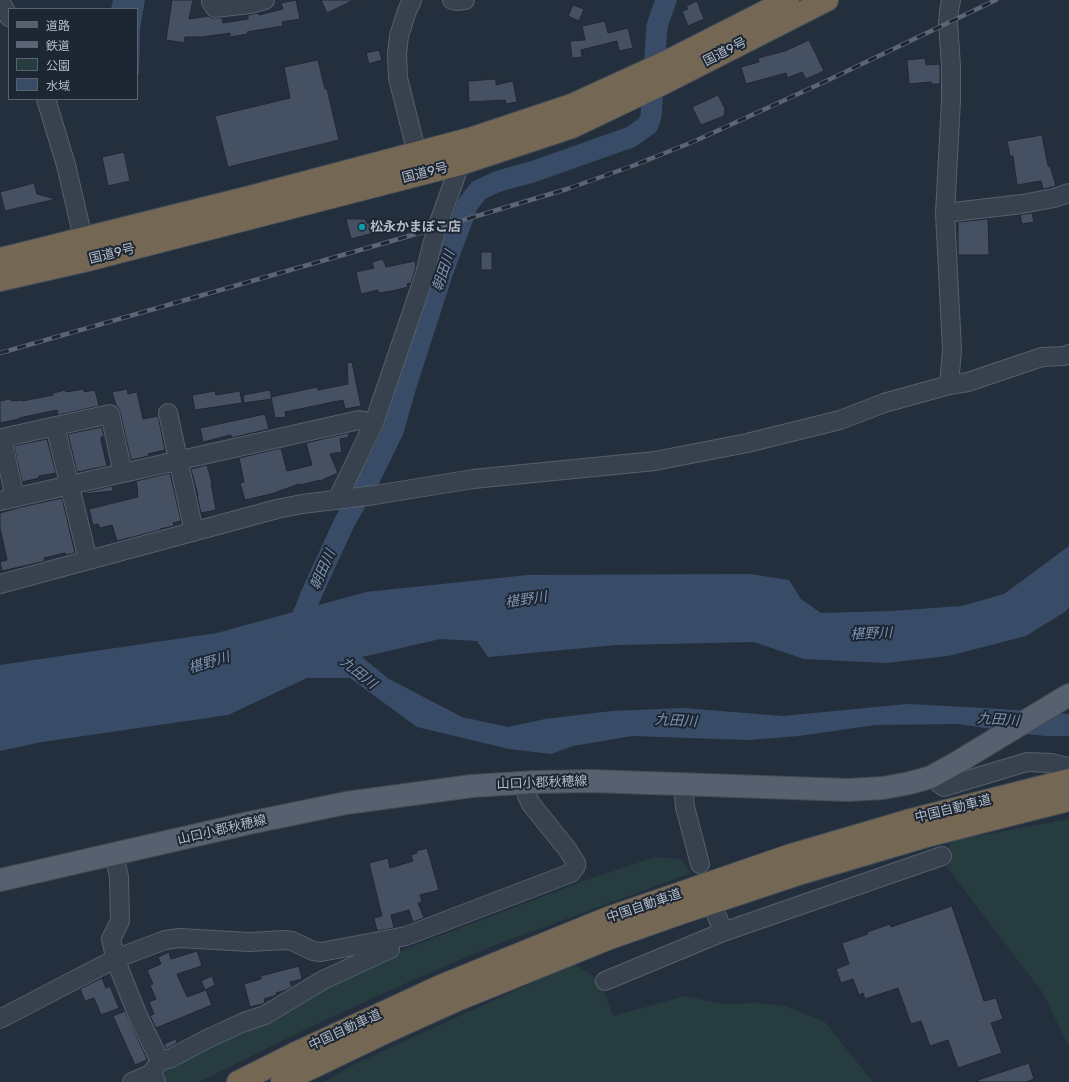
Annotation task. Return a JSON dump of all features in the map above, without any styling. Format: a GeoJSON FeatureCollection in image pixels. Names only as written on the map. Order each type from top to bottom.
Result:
{"type":"FeatureCollection","features":[{"type":"Feature","properties":{"kind":"highway","name":"国道9号"},"geometry":{"type":"LineString","coordinates":[[0,280],[88,260],[460,164],[572,127],[641,84],[666,62],[788,0]]}},
{"type":"Feature","properties":{"kind":"highway","name":"国道9号"},"geometry":{"type":"LineString","coordinates":[[0,260],[250,197],[473,138],[641,84],[664,83],[827,0]]}},
{"type":"Feature","properties":{"kind":"highway","name":"中国自動車道"},"geometry":{"type":"LineString","coordinates":[[238,1082],[294,1054],[443,985],[608,918],[799,853],[1068,774]]}},
{"type":"Feature","properties":{"kind":"highway","name":"中国自動車道"},"geometry":{"type":"LineString","coordinates":[[282,1082],[457,1000],[610,938],[795,875],[930,835],[1069,800]]}},
{"type":"Feature","properties":{"kind":"main road","name":"山口小郡秋穂線"},"geometry":{"type":"LineString","coordinates":[[0,880],[249,823],[346,803],[472,786],[526,782],[592,781],[848,790],[883,788],[910,783],[931,776],[958,762],[1069,695]]}},
{"type":"Feature","properties":{"kind":"street"},"geometry":{"type":"LineString","coordinates":[[211,0],[215,8],[250,4],[265,0]]}},
{"type":"Feature","properties":{"kind":"street"},"geometry":{"type":"LineString","coordinates":[[412,0],[400,36],[396,54],[398,78],[422,174]]}},
{"type":"Feature","properties":{"kind":"street"},"geometry":{"type":"LineString","coordinates":[[452,0],[465,0]]}},
{"type":"Feature","properties":{"kind":"street"},"geometry":{"type":"LineString","coordinates":[[950,385],[952,350],[945,213],[951,87],[948,23],[951,0]]}},
{"type":"Feature","properties":{"kind":"street"},"geometry":{"type":"LineString","coordinates":[[0,1],[8,15]]}},
{"type":"Feature","properties":{"kind":"street"},"geometry":{"type":"LineString","coordinates":[[46,100],[66,165],[88,260]]}},
{"type":"Feature","properties":{"kind":"street"},"geometry":{"type":"LineString","coordinates":[[341,499],[374,423],[425,274],[437,228],[460,164]]}},
{"type":"Feature","properties":{"kind":"street"},"geometry":{"type":"LineString","coordinates":[[945,213],[1022,204],[1054,198],[1069,193]]}},
{"type":"Feature","properties":{"kind":"street"},"geometry":{"type":"LineString","coordinates":[[0,584],[277,509],[302,504],[375,495],[473,479],[655,461],[747,443],[840,420],[884,403],[950,385],[968,382],[1042,358],[1064,356],[1069,354]]}},
{"type":"Feature","properties":{"kind":"street"},"geometry":{"type":"LineString","coordinates":[[168,412],[194,532]]}},
{"type":"Feature","properties":{"kind":"street"},"geometry":{"type":"LineString","coordinates":[[123,473],[110,414],[2,438],[8,499],[69,484],[123,473],[359,420],[374,423]]}},
{"type":"Feature","properties":{"kind":"street"},"geometry":{"type":"LineString","coordinates":[[55,426],[88,560]]}},
{"type":"Feature","properties":{"kind":"street"},"geometry":{"type":"LineString","coordinates":[[931,776],[944,787],[1027,762],[1051,763],[1068,774]]}},
{"type":"Feature","properties":{"kind":"street"},"geometry":{"type":"LineString","coordinates":[[0,1019],[115,959],[165,940],[180,938],[239,941],[292,941],[313,951],[321,952],[406,936],[571,872],[576,866],[576,863],[568,850],[531,804],[527,796],[526,782]]}},
{"type":"Feature","properties":{"kind":"street"},"geometry":{"type":"LineString","coordinates":[[683,784],[685,807],[700,864]]}},
{"type":"Feature","properties":{"kind":"street"},"geometry":{"type":"LineString","coordinates":[[114,854],[119,877],[120,907],[120,921],[112,939],[115,959],[138,1016],[156,1072]]}},
{"type":"Feature","properties":{"kind":"street"},"geometry":{"type":"LineString","coordinates":[[605,981],[720,924],[942,856]]}},
{"type":"Feature","properties":{"kind":"street"},"geometry":{"type":"LineString","coordinates":[[132,1082],[156,1072],[171,1058],[207,1039],[244,1022],[265,1015],[323,980],[390,949],[389,939]]}},
{"type":"Feature","properties":{"kind":"green space"},"geometry":{"type":"Polygon","coordinates":[[[1069,819],[1069,1047],[1043,993],[946,866],[950,841],[1069,819]]]}},
{"type":"Feature","properties":{"kind":"green space"},"geometry":{"type":"Polygon","coordinates":[[[655,857],[681,859],[691,873],[487,948],[379,995],[199,1082],[163,1082],[167,1068],[408,948],[581,882],[655,857]]]}},
{"type":"Feature","properties":{"kind":"green space"},"geometry":{"type":"Polygon","coordinates":[[[573,964],[600,980],[613,1016],[685,996],[722,1004],[757,1003],[785,1006],[824,1021],[873,1082],[324,1082],[357,1063],[573,964]]]}},
{"type":"Feature","properties":{"kind":"water"},"geometry":{"type":"Polygon","coordinates":[[[113,0],[145,0],[140,29],[139,74],[138,8],[111,8],[113,0]]]}},
{"type":"Feature","properties":{"kind":"water"},"geometry":{"type":"Polygon","coordinates":[[[1069,546],[1069,607],[1066,611],[1026,636],[948,656],[886,663],[804,659],[754,642],[617,645],[488,657],[477,641],[440,639],[362,657],[389,679],[462,717],[508,727],[545,719],[612,711],[683,708],[783,716],[907,704],[1069,714],[1069,736],[1026,734],[958,724],[875,725],[799,736],[749,740],[632,736],[573,746],[551,754],[509,749],[417,727],[350,678],[307,678],[228,715],[42,742],[0,751],[0,665],[217,633],[366,592],[528,575],[750,574],[789,580],[801,599],[821,613],[890,611],[962,606],[1004,594],[1069,546]]]}},
{"type":"Feature","properties":{"kind":"building"},"geometry":{"type":"Polygon","coordinates":[[[172,0],[193,0],[189,19],[209,16],[211,18],[222,18],[223,23],[248,19],[248,15],[258,13],[259,15],[283,9],[281,3],[296,0],[300,19],[282,22],[283,26],[247,32],[248,34],[230,37],[230,33],[202,37],[185,37],[184,43],[166,40],[172,0]]]}},
{"type":"Feature","properties":{"kind":"building"},"geometry":{"type":"Polygon","coordinates":[[[321,0],[354,0],[327,13],[321,0]]]}},
{"type":"Feature","properties":{"kind":"building"},"geometry":{"type":"Polygon","coordinates":[[[697,1],[704,19],[688,26],[682,11],[688,9],[686,6],[697,1]]]}},
{"type":"Feature","properties":{"kind":"building"},"geometry":{"type":"Polygon","coordinates":[[[573,5],[584,9],[579,21],[568,16],[573,5]]]}},
{"type":"Feature","properties":{"kind":"building"},"geometry":{"type":"Polygon","coordinates":[[[605,21],[608,33],[628,28],[633,48],[619,51],[617,41],[581,50],[582,57],[572,58],[570,41],[585,40],[582,26],[605,21]]]}},
{"type":"Feature","properties":{"kind":"building"},"geometry":{"type":"Polygon","coordinates":[[[809,40],[824,71],[806,79],[802,72],[787,78],[786,73],[746,84],[741,67],[759,62],[758,58],[785,51],[809,40]]]}},
{"type":"Feature","properties":{"kind":"building"},"geometry":{"type":"Polygon","coordinates":[[[379,50],[382,60],[369,64],[366,53],[379,50]]]}},
{"type":"Feature","properties":{"kind":"building"},"geometry":{"type":"Polygon","coordinates":[[[925,58],[926,65],[940,64],[940,84],[931,84],[931,82],[909,84],[907,60],[925,58]]]}},
{"type":"Feature","properties":{"kind":"building"},"geometry":{"type":"Polygon","coordinates":[[[318,60],[325,89],[327,89],[339,140],[228,167],[215,116],[290,98],[284,67],[318,60]]]}},
{"type":"Feature","properties":{"kind":"building"},"geometry":{"type":"Polygon","coordinates":[[[496,79],[496,85],[513,81],[517,102],[506,104],[505,100],[469,102],[468,81],[496,79]]]}},
{"type":"Feature","properties":{"kind":"building"},"geometry":{"type":"Polygon","coordinates":[[[718,95],[725,109],[724,116],[701,125],[692,107],[718,95]]]}},
{"type":"Feature","properties":{"kind":"building"},"geometry":{"type":"Polygon","coordinates":[[[1042,135],[1048,166],[1050,166],[1056,186],[1043,189],[1041,181],[1017,185],[1013,156],[1010,156],[1007,141],[1042,135]]]}},
{"type":"Feature","properties":{"kind":"building"},"geometry":{"type":"Polygon","coordinates":[[[124,152],[130,181],[108,186],[102,157],[124,152]]]}},
{"type":"Feature","properties":{"kind":"building"},"geometry":{"type":"Polygon","coordinates":[[[34,183],[37,194],[56,199],[5,211],[0,192],[34,183]]]}},
{"type":"Feature","properties":{"kind":"building"},"geometry":{"type":"Polygon","coordinates":[[[1032,213],[1034,222],[1022,224],[1020,215],[1032,213]]]}},
{"type":"Feature","properties":{"kind":"building","name":"松永かまぼこ店"},"geometry":{"type":"Polygon","coordinates":[[[346,219],[365,219],[367,223],[375,223],[377,232],[351,239],[346,219]]]}},
{"type":"Feature","properties":{"kind":"building"},"geometry":{"type":"Polygon","coordinates":[[[988,219],[989,255],[958,255],[958,222],[988,219]]]}},
{"type":"Feature","properties":{"kind":"building"},"geometry":{"type":"Polygon","coordinates":[[[481,252],[492,252],[492,270],[481,270],[481,252]]]}},
{"type":"Feature","properties":{"kind":"building"},"geometry":{"type":"Polygon","coordinates":[[[383,259],[386,267],[415,261],[416,267],[411,283],[407,284],[408,287],[392,291],[378,293],[378,290],[361,294],[356,272],[374,268],[372,262],[383,259]]]}},
{"type":"Feature","properties":{"kind":"building"},"geometry":{"type":"Polygon","coordinates":[[[352,362],[361,406],[345,409],[343,400],[285,412],[286,417],[275,418],[271,397],[317,387],[318,390],[348,384],[347,363],[352,362]]]}},
{"type":"Feature","properties":{"kind":"building"},"geometry":{"type":"Polygon","coordinates":[[[84,389],[84,392],[95,390],[99,406],[58,415],[57,410],[0,423],[0,401],[10,399],[11,401],[22,401],[53,395],[53,393],[65,390],[66,392],[84,389]]]}},
{"type":"Feature","properties":{"kind":"building"},"geometry":{"type":"Polygon","coordinates":[[[127,389],[128,394],[137,392],[143,419],[158,416],[165,450],[148,454],[149,456],[131,460],[120,412],[112,392],[127,389]]]}},
{"type":"Feature","properties":{"kind":"building"},"geometry":{"type":"Polygon","coordinates":[[[270,390],[272,399],[244,403],[243,395],[270,390]]]}},
{"type":"Feature","properties":{"kind":"building"},"geometry":{"type":"Polygon","coordinates":[[[215,391],[216,395],[240,391],[242,403],[195,410],[192,395],[215,391]]]}},
{"type":"Feature","properties":{"kind":"building"},"geometry":{"type":"Polygon","coordinates":[[[265,414],[269,429],[231,438],[231,435],[203,442],[200,428],[265,414]]]}},
{"type":"Feature","properties":{"kind":"building"},"geometry":{"type":"Polygon","coordinates":[[[102,427],[104,437],[101,437],[101,440],[107,466],[77,472],[68,434],[102,427]]]}},
{"type":"Feature","properties":{"kind":"building"},"geometry":{"type":"Polygon","coordinates":[[[348,433],[349,437],[340,439],[342,452],[330,454],[338,473],[320,481],[299,484],[271,494],[245,500],[240,483],[244,482],[239,458],[281,448],[287,471],[312,465],[306,443],[348,433]]]}},
{"type":"Feature","properties":{"kind":"building"},"geometry":{"type":"Polygon","coordinates":[[[47,439],[56,473],[39,476],[39,478],[22,482],[14,446],[47,439]]]}},
{"type":"Feature","properties":{"kind":"building"},"geometry":{"type":"Polygon","coordinates":[[[207,465],[212,483],[216,510],[201,513],[191,469],[207,465]]]}},
{"type":"Feature","properties":{"kind":"building"},"geometry":{"type":"Polygon","coordinates":[[[170,473],[181,521],[173,523],[174,526],[117,541],[112,525],[100,528],[98,524],[93,525],[89,509],[138,497],[136,481],[170,473]]]}},
{"type":"Feature","properties":{"kind":"building"},"geometry":{"type":"Polygon","coordinates":[[[112,486],[113,491],[83,494],[83,493],[112,486]]]}},
{"type":"Feature","properties":{"kind":"building"},"geometry":{"type":"Polygon","coordinates":[[[62,498],[75,553],[66,555],[65,553],[44,558],[45,561],[2,571],[0,562],[7,560],[0,528],[0,513],[62,498]]]}},
{"type":"Feature","properties":{"kind":"building"},"geometry":{"type":"Polygon","coordinates":[[[427,848],[439,890],[420,895],[422,902],[418,903],[424,918],[413,922],[409,910],[391,915],[394,928],[377,931],[374,918],[382,916],[369,863],[388,858],[390,868],[413,861],[411,855],[417,853],[416,851],[427,848]]]}},
{"type":"Feature","properties":{"kind":"building"},"geometry":{"type":"Polygon","coordinates":[[[952,906],[984,1001],[996,998],[1003,1019],[991,1023],[1002,1053],[958,1068],[948,1040],[930,1046],[921,1021],[911,1024],[898,988],[865,999],[863,993],[859,995],[853,979],[841,983],[836,969],[849,964],[842,943],[868,934],[867,932],[890,924],[891,927],[952,906]]]}},
{"type":"Feature","properties":{"kind":"building"},"geometry":{"type":"Polygon","coordinates":[[[197,951],[202,966],[177,974],[187,997],[206,990],[212,1005],[156,1028],[150,1016],[154,1014],[149,1002],[156,999],[150,985],[153,984],[147,970],[161,964],[158,957],[169,952],[171,959],[197,951]]]}},
{"type":"Feature","properties":{"kind":"building"},"geometry":{"type":"Polygon","coordinates":[[[299,966],[302,979],[290,982],[292,987],[276,993],[277,995],[264,999],[265,1003],[250,1007],[244,984],[261,979],[261,976],[299,966]]]}},
{"type":"Feature","properties":{"kind":"building"},"geometry":{"type":"Polygon","coordinates":[[[212,976],[215,985],[205,990],[201,981],[212,976]]]}},
{"type":"Feature","properties":{"kind":"building"},"geometry":{"type":"Polygon","coordinates":[[[102,978],[106,988],[110,986],[119,1008],[101,1015],[94,998],[85,1001],[80,989],[102,978]]]}},
{"type":"Feature","properties":{"kind":"building"},"geometry":{"type":"Polygon","coordinates":[[[125,1011],[147,1059],[135,1065],[113,1016],[125,1011]]]}},
{"type":"Feature","properties":{"kind":"building"},"geometry":{"type":"Polygon","coordinates":[[[176,1039],[177,1043],[166,1049],[164,1044],[176,1039]]]}},
{"type":"Feature","properties":{"kind":"building"},"geometry":{"type":"Polygon","coordinates":[[[1029,1063],[1034,1079],[1026,1082],[979,1082],[978,1080],[1029,1063]]]}},
{"type":"Feature","properties":{"kind":"waterway","name":"朝田川"},"geometry":{"type":"LineString","coordinates":[[294,635],[344,523],[371,476],[393,431],[442,274],[468,204],[479,190],[499,181],[532,172],[631,137],[648,125],[651,116],[657,26],[666,0]]}},
{"type":"Feature","properties":{"kind":"railway"},"geometry":{"type":"LineString","coordinates":[[0,353],[437,228],[567,189],[635,165],[695,141],[822,83],[996,0]]}},
{"type":"Feature","properties":{"kind":"place","name":"松永かまぼこ店"},"geometry":{"type":"Point","coordinates":[362,227]}},
{"type":"Feature","properties":{"kind":"water label","name":"椹野川"},"geometry":{"type":"Point","coordinates":[526,600]}},
{"type":"Feature","properties":{"kind":"water label","name":"椹野川"},"geometry":{"type":"Point","coordinates":[871,634]}},
{"type":"Feature","properties":{"kind":"water label","name":"椹野川"},"geometry":{"type":"Point","coordinates":[209,663]}},
{"type":"Feature","properties":{"kind":"water label","name":"九田川"},"geometry":{"type":"Point","coordinates":[358,673]}},
{"type":"Feature","properties":{"kind":"water label","name":"九田川"},"geometry":{"type":"Point","coordinates":[998,720]}},
{"type":"Feature","properties":{"kind":"water label","name":"九田川"},"geometry":{"type":"Point","coordinates":[676,721]}}]}
